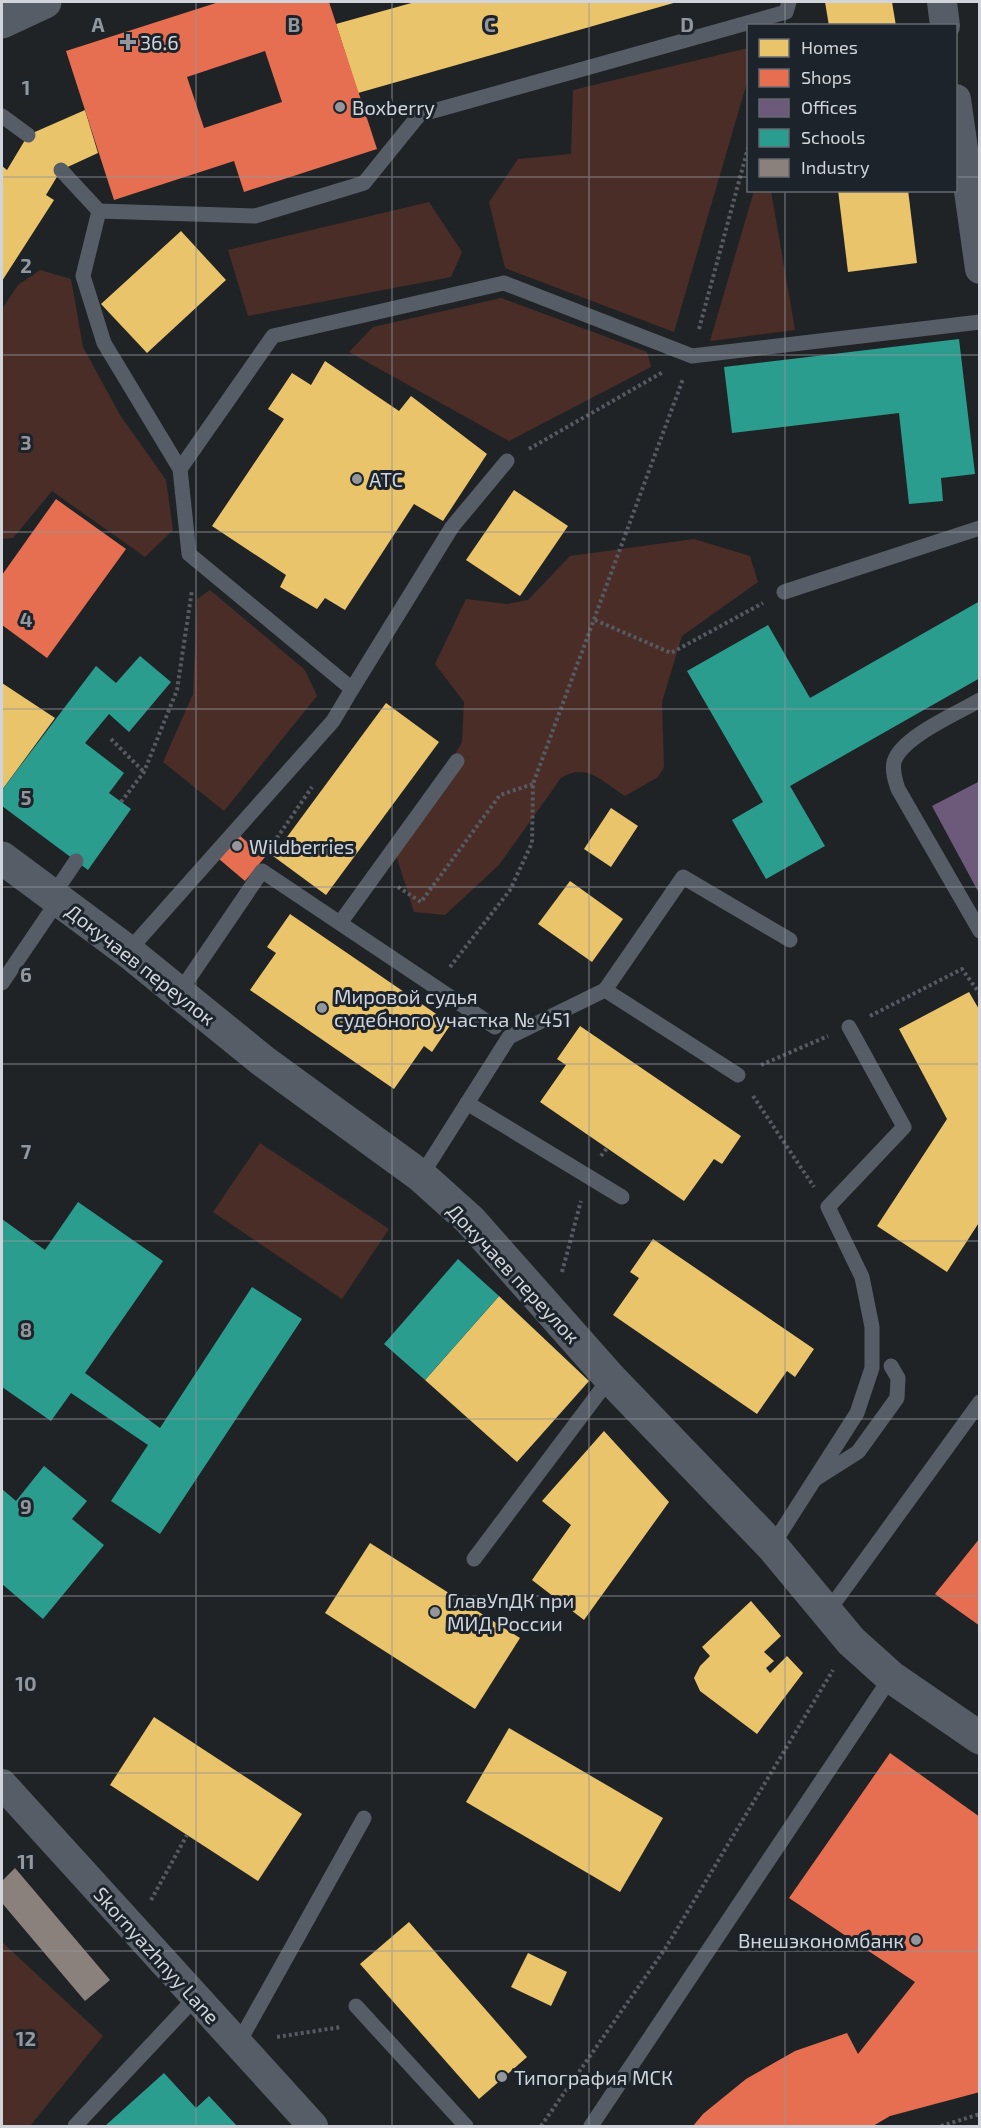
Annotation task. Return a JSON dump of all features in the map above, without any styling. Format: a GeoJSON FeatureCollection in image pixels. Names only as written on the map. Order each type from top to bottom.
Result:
{"type":"FeatureCollection","features":[{"type":"Feature","properties":{"kind":"street"},"geometry":{"type":"LineString","coordinates":[[2,22],[45,2]]}},
{"type":"Feature","properties":{"kind":"street"},"geometry":{"type":"LineString","coordinates":[[942,2],[945,24]]}},
{"type":"Feature","properties":{"kind":"street"},"geometry":{"type":"LineString","coordinates":[[957,106],[980,269]]}},
{"type":"Feature","properties":{"kind":"street","name":"Докучаев переулок"},"geometry":{"type":"LineString","coordinates":[[2,858],[130,953],[263,1061],[421,1176],[470,1220],[610,1378],[772,1546],[826,1614],[851,1641],[891,1677],[980,1738]]}},
{"type":"Feature","properties":{"kind":"street","name":"Skornyazhnyy Lane"},"geometry":{"type":"LineString","coordinates":[[2,1784],[313,2127]]}},
{"type":"Feature","properties":{"kind":"lane"},"geometry":{"type":"LineString","coordinates":[[61,170],[99,211],[255,216],[364,183],[419,115],[786,12],[789,2]]}},
{"type":"Feature","properties":{"kind":"lane"},"geometry":{"type":"LineString","coordinates":[[2,116],[28,135]]}},
{"type":"Feature","properties":{"kind":"lane"},"geometry":{"type":"LineString","coordinates":[[99,211],[83,276],[104,343],[180,469],[189,554],[199,565],[352,689]]}},
{"type":"Feature","properties":{"kind":"lane"},"geometry":{"type":"LineString","coordinates":[[180,469],[273,336],[504,283],[692,356],[980,322]]}},
{"type":"Feature","properties":{"kind":"lane"},"geometry":{"type":"LineString","coordinates":[[130,953],[139,939],[333,721],[452,527],[507,461]]}},
{"type":"Feature","properties":{"kind":"lane"},"geometry":{"type":"LineString","coordinates":[[784,592],[980,528]]}},
{"type":"Feature","properties":{"kind":"lane"},"geometry":{"type":"LineString","coordinates":[[977,706],[911,740],[901,749],[894,762],[894,776],[898,789],[980,931]]}},
{"type":"Feature","properties":{"kind":"lane"},"geometry":{"type":"LineString","coordinates":[[340,923],[457,761]]}},
{"type":"Feature","properties":{"kind":"lane"},"geometry":{"type":"LineString","coordinates":[[2,983],[76,861]]}},
{"type":"Feature","properties":{"kind":"lane"},"geometry":{"type":"LineString","coordinates":[[179,993],[262,871],[495,1027]]}},
{"type":"Feature","properties":{"kind":"lane"},"geometry":{"type":"LineString","coordinates":[[421,1176],[509,1037],[605,990],[684,877],[790,940]]}},
{"type":"Feature","properties":{"kind":"lane"},"geometry":{"type":"LineString","coordinates":[[605,990],[738,1075]]}},
{"type":"Feature","properties":{"kind":"lane"},"geometry":{"type":"LineString","coordinates":[[772,1546],[857,1413],[872,1368],[872,1327],[862,1277],[828,1207],[904,1127],[849,1027]]}},
{"type":"Feature","properties":{"kind":"lane"},"geometry":{"type":"LineString","coordinates":[[467,1103],[587,1178],[622,1197]]}},
{"type":"Feature","properties":{"kind":"lane"},"geometry":{"type":"LineString","coordinates":[[812,1482],[858,1452],[897,1398],[898,1378],[891,1366]]}},
{"type":"Feature","properties":{"kind":"lane"},"geometry":{"type":"LineString","coordinates":[[474,1559],[610,1378]]}},
{"type":"Feature","properties":{"kind":"lane"},"geometry":{"type":"LineString","coordinates":[[826,1614],[980,1402]]}},
{"type":"Feature","properties":{"kind":"lane"},"geometry":{"type":"LineString","coordinates":[[591,2127],[891,1677]]}},
{"type":"Feature","properties":{"kind":"lane"},"geometry":{"type":"LineString","coordinates":[[238,2044],[364,1818]]}},
{"type":"Feature","properties":{"kind":"lane"},"geometry":{"type":"LineString","coordinates":[[75,2127],[196,1997]]}},
{"type":"Feature","properties":{"kind":"lane"},"geometry":{"type":"LineString","coordinates":[[361,2011],[466,2127]]}},
{"type":"Feature","properties":{"kind":"path"},"geometry":{"type":"LineString","coordinates":[[434,986],[510,890],[532,843],[533,784],[692,356],[747,152]]}},
{"type":"Feature","properties":{"kind":"path"},"geometry":{"type":"LineString","coordinates":[[507,461],[692,356]]}},
{"type":"Feature","properties":{"kind":"path"},"geometry":{"type":"LineString","coordinates":[[121,802],[144,772],[177,690],[194,574],[199,565]]}},
{"type":"Feature","properties":{"kind":"path"},"geometry":{"type":"LineString","coordinates":[[595,620],[671,653],[784,592]]}},
{"type":"Feature","properties":{"kind":"path"},"geometry":{"type":"LineString","coordinates":[[111,739],[144,772]]}},
{"type":"Feature","properties":{"kind":"path"},"geometry":{"type":"LineString","coordinates":[[376,873],[421,902],[500,795],[533,784]]}},
{"type":"Feature","properties":{"kind":"path"},"geometry":{"type":"LineString","coordinates":[[828,1207],[738,1075],[849,1027],[962,969],[980,994]]}},
{"type":"Feature","properties":{"kind":"path"},"geometry":{"type":"LineString","coordinates":[[548,1306],[561,1277],[587,1178],[607,1148]]}},
{"type":"Feature","properties":{"kind":"path"},"geometry":{"type":"LineString","coordinates":[[541,2127],[665,1949],[851,1641]]}},
{"type":"Feature","properties":{"kind":"path"},"geometry":{"type":"LineString","coordinates":[[135,1930],[187,1835]]}},
{"type":"Feature","properties":{"kind":"path"},"geometry":{"type":"LineString","coordinates":[[238,2044],[345,2026],[361,2011]]}},
{"type":"Feature","properties":{"kind":"path"},"geometry":{"type":"LineString","coordinates":[[941,2127],[980,2114]]}},
{"type":"Feature","properties":{"kind":"shaded area"},"geometry":{"type":"Polygon","coordinates":[[[747,48],[747,82],[674,332],[505,268],[489,202],[518,159],[571,154],[573,90],[747,48]]]}},
{"type":"Feature","properties":{"kind":"shaded area"},"geometry":{"type":"Polygon","coordinates":[[[754,192],[771,192],[795,330],[710,341],[754,192]]]}},
{"type":"Feature","properties":{"kind":"shaded area"},"geometry":{"type":"Polygon","coordinates":[[[429,202],[462,252],[451,277],[248,316],[228,250],[429,202]]]}},
{"type":"Feature","properties":{"kind":"shaded area"},"geometry":{"type":"Polygon","coordinates":[[[40,270],[71,279],[83,347],[120,415],[166,480],[173,530],[145,557],[52,491],[13,538],[2,539],[2,309],[18,285],[40,270]]]}},
{"type":"Feature","properties":{"kind":"shaded area"},"geometry":{"type":"Polygon","coordinates":[[[501,298],[647,352],[651,367],[509,441],[349,352],[373,327],[501,298]]]}},
{"type":"Feature","properties":{"kind":"shaded area"},"geometry":{"type":"Polygon","coordinates":[[[694,539],[750,556],[758,582],[682,636],[662,702],[664,767],[658,777],[625,796],[587,773],[579,772],[561,778],[499,865],[445,915],[414,912],[396,855],[462,742],[464,702],[435,664],[466,599],[507,604],[528,600],[570,556],[694,539]]]}},
{"type":"Feature","properties":{"kind":"shaded area"},"geometry":{"type":"Polygon","coordinates":[[[210,590],[305,670],[317,696],[224,811],[163,762],[193,694],[197,599],[210,590]]]}},
{"type":"Feature","properties":{"kind":"shaded area"},"geometry":{"type":"Polygon","coordinates":[[[260,1143],[389,1229],[342,1299],[213,1212],[260,1143]]]}},
{"type":"Feature","properties":{"kind":"shaded area"},"geometry":{"type":"Polygon","coordinates":[[[2,1942],[103,2036],[30,2126],[2,2126],[2,1942]]]}},
{"type":"Feature","properties":{"kind":"building: Homes"},"geometry":{"type":"Polygon","coordinates":[[[415,2],[677,2],[358,93],[336,24],[415,2]]]}},
{"type":"Feature","properties":{"kind":"building: Homes"},"geometry":{"type":"Polygon","coordinates":[[[825,2],[892,2],[896,24],[829,24],[825,2]]]}},
{"type":"Feature","properties":{"kind":"building: Homes"},"geometry":{"type":"Polygon","coordinates":[[[85,110],[98,153],[61,170],[46,195],[54,200],[2,281],[2,166],[7,170],[28,135],[85,110]]]}},
{"type":"Feature","properties":{"kind":"building: Homes"},"geometry":{"type":"Polygon","coordinates":[[[838,192],[908,192],[917,263],[848,272],[838,192]]]}},
{"type":"Feature","properties":{"kind":"building: Homes"},"geometry":{"type":"Polygon","coordinates":[[[181,231],[226,280],[147,353],[101,304],[181,231]]]}},
{"type":"Feature","properties":{"kind":"building: Homes","name":"АТС"},"geometry":{"type":"Polygon","coordinates":[[[325,361],[399,411],[411,396],[487,454],[443,521],[414,504],[345,610],[325,598],[317,609],[280,587],[286,575],[212,526],[284,419],[268,409],[292,373],[311,385],[325,361]]]}},
{"type":"Feature","properties":{"kind":"building: Homes"},"geometry":{"type":"Polygon","coordinates":[[[514,490],[568,526],[520,596],[466,560],[514,490]]]}},
{"type":"Feature","properties":{"kind":"building: Homes"},"geometry":{"type":"Polygon","coordinates":[[[2,683],[55,718],[2,790],[2,683]]]}},
{"type":"Feature","properties":{"kind":"building: Homes"},"geometry":{"type":"Polygon","coordinates":[[[386,703],[439,742],[326,895],[273,856],[386,703]]]}},
{"type":"Feature","properties":{"kind":"building: Homes"},"geometry":{"type":"Polygon","coordinates":[[[611,808],[638,826],[611,867],[584,849],[611,808]]]}},
{"type":"Feature","properties":{"kind":"building: Homes"},"geometry":{"type":"Polygon","coordinates":[[[570,881],[623,919],[592,962],[538,924],[570,881]]]}},
{"type":"Feature","properties":{"kind":"building: Homes"},"geometry":{"type":"Polygon","coordinates":[[[290,914],[451,1024],[432,1052],[424,1046],[394,1089],[250,990],[276,953],[267,947],[290,914]]]}},
{"type":"Feature","properties":{"kind":"building: Homes"},"geometry":{"type":"Polygon","coordinates":[[[969,992],[980,1011],[980,1221],[947,1272],[877,1226],[947,1119],[899,1029],[969,992]]]}},
{"type":"Feature","properties":{"kind":"building: Homes"},"geometry":{"type":"Polygon","coordinates":[[[580,1026],[741,1136],[722,1164],[714,1159],[684,1201],[540,1102],[566,1065],[557,1059],[580,1026]]]}},
{"type":"Feature","properties":{"kind":"building: Homes"},"geometry":{"type":"Polygon","coordinates":[[[653,1239],[814,1349],[795,1377],[787,1371],[757,1414],[613,1315],[639,1278],[630,1272],[653,1239]]]}},
{"type":"Feature","properties":{"kind":"building: Homes"},"geometry":{"type":"Polygon","coordinates":[[[499,1296],[589,1381],[517,1462],[425,1380],[499,1296]]]}},
{"type":"Feature","properties":{"kind":"building: Homes"},"geometry":{"type":"Polygon","coordinates":[[[604,1431],[669,1502],[584,1620],[532,1580],[571,1525],[542,1501],[604,1431]]]}},
{"type":"Feature","properties":{"kind":"building: Homes"},"geometry":{"type":"Polygon","coordinates":[[[370,1543],[520,1638],[475,1709],[325,1613],[370,1543]]]}},
{"type":"Feature","properties":{"kind":"building: Homes"},"geometry":{"type":"Polygon","coordinates":[[[751,1601],[781,1636],[764,1652],[774,1661],[766,1668],[770,1673],[787,1656],[803,1673],[757,1734],[700,1691],[694,1678],[700,1666],[710,1656],[702,1647],[751,1601]]]}},
{"type":"Feature","properties":{"kind":"building: Homes"},"geometry":{"type":"Polygon","coordinates":[[[154,1717],[302,1814],[258,1881],[110,1785],[154,1717]]]}},
{"type":"Feature","properties":{"kind":"building: Homes"},"geometry":{"type":"Polygon","coordinates":[[[509,1728],[663,1818],[620,1892],[466,1802],[509,1728]]]}},
{"type":"Feature","properties":{"kind":"building: Homes"},"geometry":{"type":"Polygon","coordinates":[[[409,1922],[527,2057],[479,2099],[360,1964],[409,1922]]]}},
{"type":"Feature","properties":{"kind":"building: Homes"},"geometry":{"type":"Polygon","coordinates":[[[528,1953],[567,1972],[551,2006],[511,1987],[528,1953]]]}},
{"type":"Feature","properties":{"kind":"building: Shops"},"geometry":{"type":"Polygon","coordinates":[[[219,2],[329,2],[377,149],[244,192],[234,161],[114,200],[66,51],[219,2]],[[265,51],[187,77],[204,128],[282,102],[265,51]]]}},
{"type":"Feature","properties":{"kind":"building: Shops"},"geometry":{"type":"Polygon","coordinates":[[[56,499],[126,549],[47,658],[2,625],[2,575],[56,499]]]}},
{"type":"Feature","properties":{"kind":"building: Shops"},"geometry":{"type":"Polygon","coordinates":[[[239,835],[265,857],[245,881],[219,859],[239,835]]]}},
{"type":"Feature","properties":{"kind":"building: Shops"},"geometry":{"type":"Polygon","coordinates":[[[980,1538],[980,1626],[935,1594],[980,1538]]]}},
{"type":"Feature","properties":{"kind":"building: Shops","name":"Внешэкономбанк"},"geometry":{"type":"Polygon","coordinates":[[[890,1753],[980,1817],[980,2092],[890,2116],[873,2126],[693,2126],[703,2114],[746,2079],[795,2051],[847,2033],[858,2054],[915,1982],[789,1898],[890,1753]]]}},
{"type":"Feature","properties":{"kind":"building: Offices"},"geometry":{"type":"Polygon","coordinates":[[[980,781],[980,895],[932,806],[980,781]]]}},
{"type":"Feature","properties":{"kind":"building: Schools"},"geometry":{"type":"Polygon","coordinates":[[[959,339],[975,474],[941,478],[943,501],[909,504],[899,413],[732,433],[724,367],[959,339]]]}},
{"type":"Feature","properties":{"kind":"building: Schools"},"geometry":{"type":"Polygon","coordinates":[[[980,601],[980,678],[790,786],[825,846],[766,879],[732,820],[763,802],[687,671],[768,625],[810,698],[980,601]]]}},
{"type":"Feature","properties":{"kind":"building: Schools"},"geometry":{"type":"Polygon","coordinates":[[[140,656],[171,682],[129,732],[109,714],[85,743],[124,773],[109,793],[131,809],[88,870],[2,806],[2,790],[96,666],[116,683],[140,656]]]}},
{"type":"Feature","properties":{"kind":"building: Schools"},"geometry":{"type":"Polygon","coordinates":[[[78,1202],[163,1261],[85,1373],[160,1428],[252,1287],[302,1319],[160,1534],[111,1501],[148,1445],[71,1393],[51,1421],[2,1387],[2,1219],[45,1250],[78,1202]]]}},
{"type":"Feature","properties":{"kind":"building: Schools"},"geometry":{"type":"Polygon","coordinates":[[[458,1259],[499,1296],[425,1380],[384,1344],[458,1259]]]}},
{"type":"Feature","properties":{"kind":"building: Schools"},"geometry":{"type":"Polygon","coordinates":[[[44,1466],[87,1501],[72,1519],[104,1545],[43,1619],[2,1584],[2,1489],[16,1501],[44,1466]]]}},
{"type":"Feature","properties":{"kind":"building: Schools"},"geometry":{"type":"Polygon","coordinates":[[[164,2073],[196,2108],[209,2096],[237,2126],[105,2126],[164,2073]]]}},
{"type":"Feature","properties":{"kind":"building: Industry"},"geometry":{"type":"Polygon","coordinates":[[[15,1868],[110,1980],[85,2001],[2,1903],[2,1881],[15,1868]]]}},
{"type":"Feature","properties":{"kind":"place","name":"36.6"},"geometry":{"type":"Point","coordinates":[128,42]}},
{"type":"Feature","properties":{"kind":"place","name":"Boxberry"},"geometry":{"type":"Point","coordinates":[340,107]}},
{"type":"Feature","properties":{"kind":"place","name":"АТС"},"geometry":{"type":"Point","coordinates":[357,479]}},
{"type":"Feature","properties":{"kind":"place","name":"Wildberries"},"geometry":{"type":"Point","coordinates":[237,846]}},
{"type":"Feature","properties":{"kind":"place","name":"Мировой судья судебного участка № 451"},"geometry":{"type":"Point","coordinates":[322,1008]}},
{"type":"Feature","properties":{"kind":"place","name":"ГлавУпДК при МИД России"},"geometry":{"type":"Point","coordinates":[435,1612]}},
{"type":"Feature","properties":{"kind":"place","name":"Внешэкономбанк"},"geometry":{"type":"Point","coordinates":[916,1940]}},
{"type":"Feature","properties":{"kind":"place","name":"Типография МСК"},"geometry":{"type":"Point","coordinates":[502,2077]}}]}
